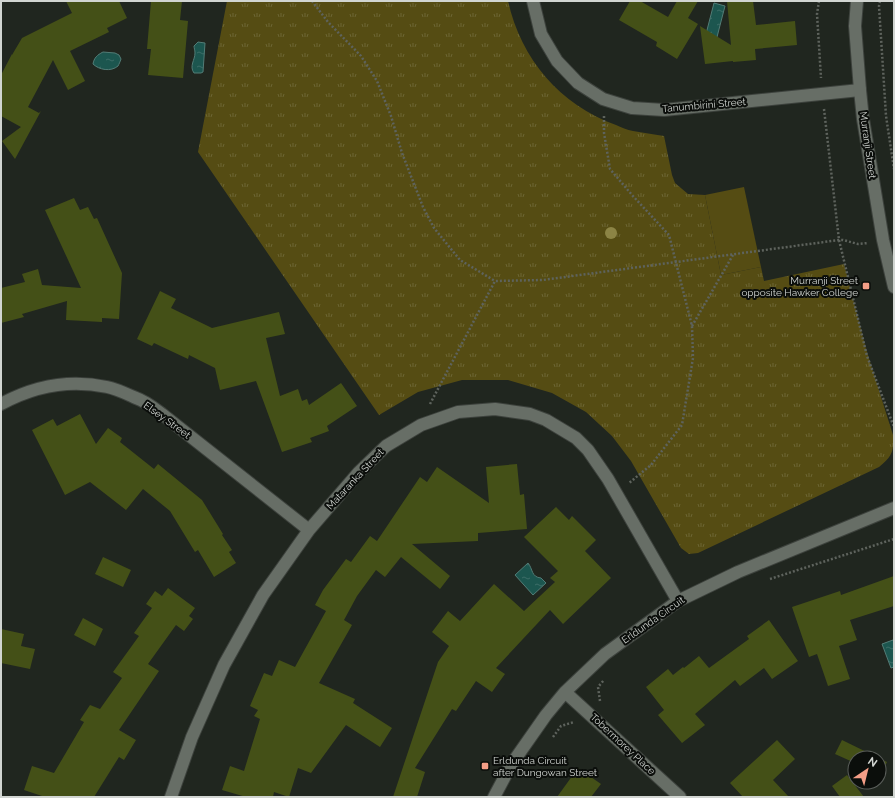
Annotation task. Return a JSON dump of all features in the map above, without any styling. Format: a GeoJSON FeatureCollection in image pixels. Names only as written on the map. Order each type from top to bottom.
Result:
{"type":"FeatureCollection","features":[{"type":"Feature","properties":{"kind":"street","name":"Tanumbirini Street"},"geometry":{"type":"LineString","coordinates":[[532,1],[541,34],[556,61],[578,83],[603,99],[632,108],[664,110],[860,90]]}},
{"type":"Feature","properties":{"kind":"street","name":"Murranji Street"},"geometry":{"type":"LineString","coordinates":[[857,1],[855,26],[860,90],[883,240],[894,288]]}},
{"type":"Feature","properties":{"kind":"street","name":"Elsey Street"},"geometry":{"type":"LineString","coordinates":[[1,404],[16,396],[47,386],[78,383],[108,387],[138,398],[162,414],[309,530]]}},
{"type":"Feature","properties":{"kind":"street","name":"Mataranka Street"},"geometry":{"type":"LineString","coordinates":[[171,797],[192,737],[224,665],[263,595],[309,530],[359,472],[386,446],[421,425],[458,412],[495,408],[530,414],[546,420],[576,438],[588,450],[616,493],[678,601]]}},
{"type":"Feature","properties":{"kind":"street","name":"Erldunda Circuit"},"geometry":{"type":"LineString","coordinates":[[494,797],[511,765],[546,715],[565,692],[605,654],[678,601],[738,572],[894,508]]}},
{"type":"Feature","properties":{"kind":"street","name":"Tobermorey Place"},"geometry":{"type":"LineString","coordinates":[[565,692],[680,797]]}},
{"type":"Feature","properties":{"kind":"path"},"geometry":{"type":"LineString","coordinates":[[312,1],[328,22],[361,56],[377,81],[391,116],[407,166],[423,207],[434,228],[460,260],[495,282],[543,280],[839,240],[858,244],[883,240]]}},
{"type":"Feature","properties":{"kind":"path"},"geometry":{"type":"LineString","coordinates":[[819,1],[817,14],[824,118],[839,240],[867,356],[894,427]]}},
{"type":"Feature","properties":{"kind":"path"},"geometry":{"type":"LineString","coordinates":[[880,1],[879,6],[886,116],[894,169]]}},
{"type":"Feature","properties":{"kind":"path"},"geometry":{"type":"LineString","coordinates":[[603,99],[604,133],[610,169],[632,195],[670,235],[692,326],[693,358],[682,425],[651,466],[616,493]]}},
{"type":"Feature","properties":{"kind":"path"},"geometry":{"type":"LineString","coordinates":[[692,326],[733,255]]}},
{"type":"Feature","properties":{"kind":"path"},"geometry":{"type":"LineString","coordinates":[[432,421],[428,408],[495,282]]}},
{"type":"Feature","properties":{"kind":"path"},"geometry":{"type":"LineString","coordinates":[[763,581],[894,539]]}},
{"type":"Feature","properties":{"kind":"path"},"geometry":{"type":"LineString","coordinates":[[553,738],[561,726],[574,722],[579,724],[600,701],[598,687],[607,676]]}},
{"type":"Feature","properties":{"kind":"green space"},"geometry":{"type":"Polygon","coordinates":[[[227,1],[508,1],[522,42],[546,77],[561,92],[577,105],[616,125],[631,131],[664,136],[675,183],[688,194],[705,195],[721,275],[761,267],[764,281],[844,264],[866,349],[893,435],[893,446],[887,460],[879,467],[698,553],[689,554],[681,548],[631,461],[612,436],[586,412],[552,393],[508,380],[462,380],[418,392],[379,415],[198,152],[227,1]]]}},
{"type":"Feature","properties":{"kind":"green space"},"geometry":{"type":"Polygon","coordinates":[[[744,187],[761,267],[721,275],[705,195],[744,187]]]}},
{"type":"Feature","properties":{"kind":"water"},"geometry":{"type":"Polygon","coordinates":[[[714,3],[725,6],[717,37],[706,34],[714,3]]]}},
{"type":"Feature","properties":{"kind":"water"},"geometry":{"type":"Polygon","coordinates":[[[198,42],[205,43],[203,72],[194,73],[192,65],[195,56],[194,46],[198,42]]]}},
{"type":"Feature","properties":{"kind":"water"},"geometry":{"type":"Polygon","coordinates":[[[103,52],[115,53],[119,55],[121,59],[118,66],[105,70],[98,68],[93,64],[96,57],[103,52]]]}},
{"type":"Feature","properties":{"kind":"water"},"geometry":{"type":"Polygon","coordinates":[[[528,563],[535,576],[541,578],[546,583],[533,595],[515,575],[528,563]]]}},
{"type":"Feature","properties":{"kind":"water"},"geometry":{"type":"Polygon","coordinates":[[[893,640],[894,667],[891,668],[882,644],[893,640]]]}},
{"type":"Feature","properties":{"kind":"building"},"geometry":{"type":"Polygon","coordinates":[[[66,1],[119,1],[127,18],[107,28],[109,32],[70,51],[85,81],[68,90],[53,60],[28,107],[39,113],[41,111],[15,159],[2,141],[21,127],[1,116],[1,75],[22,38],[72,13],[66,1]]]}},
{"type":"Feature","properties":{"kind":"building"},"geometry":{"type":"Polygon","coordinates":[[[151,1],[182,1],[180,20],[188,21],[183,78],[148,75],[151,49],[147,49],[151,1]]]}},
{"type":"Feature","properties":{"kind":"building"},"geometry":{"type":"Polygon","coordinates":[[[630,1],[640,1],[668,17],[677,1],[698,1],[688,18],[698,24],[677,59],[656,46],[657,42],[619,20],[630,1]]]}},
{"type":"Feature","properties":{"kind":"building"},"geometry":{"type":"Polygon","coordinates":[[[727,1],[753,1],[756,25],[795,21],[797,45],[755,49],[756,60],[705,64],[700,26],[731,45],[727,1]]]}},
{"type":"Feature","properties":{"kind":"building"},"geometry":{"type":"Polygon","coordinates":[[[74,198],[80,210],[88,207],[94,219],[97,218],[122,273],[119,319],[102,318],[102,322],[66,320],[67,301],[22,314],[24,317],[1,323],[1,288],[25,282],[22,274],[38,269],[42,285],[81,288],[45,210],[74,198]]]}},
{"type":"Feature","properties":{"kind":"building"},"geometry":{"type":"Polygon","coordinates":[[[160,291],[176,299],[171,308],[212,328],[279,312],[285,334],[266,338],[280,396],[298,389],[302,401],[307,399],[309,405],[341,383],[357,406],[327,426],[329,431],[310,438],[312,442],[282,452],[256,381],[220,390],[215,368],[189,355],[188,359],[154,343],[152,346],[137,339],[160,291]]]}},
{"type":"Feature","properties":{"kind":"building"},"geometry":{"type":"Polygon","coordinates":[[[80,414],[96,444],[108,428],[122,438],[120,442],[154,469],[158,464],[202,500],[232,550],[229,552],[236,563],[214,577],[198,550],[195,552],[170,511],[143,489],[126,510],[90,482],[65,495],[32,430],[53,419],[57,426],[80,414]]]}},
{"type":"Feature","properties":{"kind":"building"},"geometry":{"type":"Polygon","coordinates":[[[517,464],[520,495],[524,494],[527,529],[478,533],[478,541],[412,544],[450,576],[440,589],[401,557],[385,577],[376,570],[357,596],[344,620],[352,625],[319,683],[355,699],[353,703],[392,728],[380,747],[346,725],[311,773],[298,768],[289,797],[274,792],[273,797],[246,797],[222,790],[230,766],[244,771],[260,719],[254,716],[258,710],[250,706],[264,673],[272,676],[279,660],[295,667],[326,611],[315,605],[323,590],[346,559],[351,562],[370,536],[377,541],[420,477],[427,482],[437,467],[489,503],[486,467],[517,464]]]}},
{"type":"Feature","properties":{"kind":"building"},"geometry":{"type":"Polygon","coordinates":[[[556,507],[569,520],[572,516],[596,540],[585,551],[611,578],[563,624],[550,610],[496,668],[505,674],[492,692],[476,681],[456,711],[452,709],[415,768],[425,772],[417,797],[393,797],[438,662],[449,646],[432,632],[448,611],[460,621],[494,584],[524,611],[555,582],[550,578],[558,571],[524,537],[556,507]]]}},
{"type":"Feature","properties":{"kind":"building"},"geometry":{"type":"Polygon","coordinates":[[[103,557],[131,570],[123,587],[95,574],[103,557]]]}},
{"type":"Feature","properties":{"kind":"building"},"geometry":{"type":"Polygon","coordinates":[[[894,576],[894,606],[850,620],[857,640],[839,646],[850,679],[828,686],[817,654],[809,657],[792,607],[840,591],[841,595],[894,576]]]}},
{"type":"Feature","properties":{"kind":"building"},"geometry":{"type":"Polygon","coordinates":[[[168,588],[195,608],[189,616],[193,619],[184,631],[176,625],[148,664],[159,671],[119,730],[136,740],[124,760],[119,757],[94,797],[45,797],[24,790],[32,766],[54,773],[84,722],[80,720],[90,705],[100,709],[122,678],[113,672],[139,636],[134,633],[152,608],[146,604],[155,591],[162,596],[168,588]]]}},
{"type":"Feature","properties":{"kind":"building"},"geometry":{"type":"Polygon","coordinates":[[[83,618],[103,629],[95,646],[74,635],[83,618]]]}},
{"type":"Feature","properties":{"kind":"building"},"geometry":{"type":"Polygon","coordinates":[[[769,620],[798,661],[772,679],[764,668],[740,686],[735,680],[695,714],[705,725],[682,743],[658,715],[664,710],[646,687],[668,669],[673,675],[699,656],[709,668],[749,639],[747,636],[769,620]]]}},
{"type":"Feature","properties":{"kind":"building"},"geometry":{"type":"Polygon","coordinates":[[[1,629],[24,634],[21,646],[35,649],[30,669],[1,663],[1,629]]]}},
{"type":"Feature","properties":{"kind":"building"},"geometry":{"type":"Polygon","coordinates":[[[777,740],[795,759],[773,780],[789,797],[743,797],[730,783],[777,740]]]}},
{"type":"Feature","properties":{"kind":"building"},"geometry":{"type":"Polygon","coordinates":[[[842,740],[863,750],[847,750],[847,759],[835,754],[842,740]]]}},
{"type":"Feature","properties":{"kind":"building"},"geometry":{"type":"Polygon","coordinates":[[[578,768],[601,784],[591,797],[557,797],[578,768]]]}},
{"type":"Feature","properties":{"kind":"building"},"geometry":{"type":"Polygon","coordinates":[[[847,775],[847,790],[859,790],[864,797],[840,797],[832,786],[847,775]]]}},
{"type":"Feature","properties":{"kind":"place","name":"Murranji Street opposite Hawker College"},"geometry":{"type":"Point","coordinates":[866,286]}},
{"type":"Feature","properties":{"kind":"place","name":"Erldunda Circuit after Dungowan Street"},"geometry":{"type":"Point","coordinates":[485,766]}}]}
